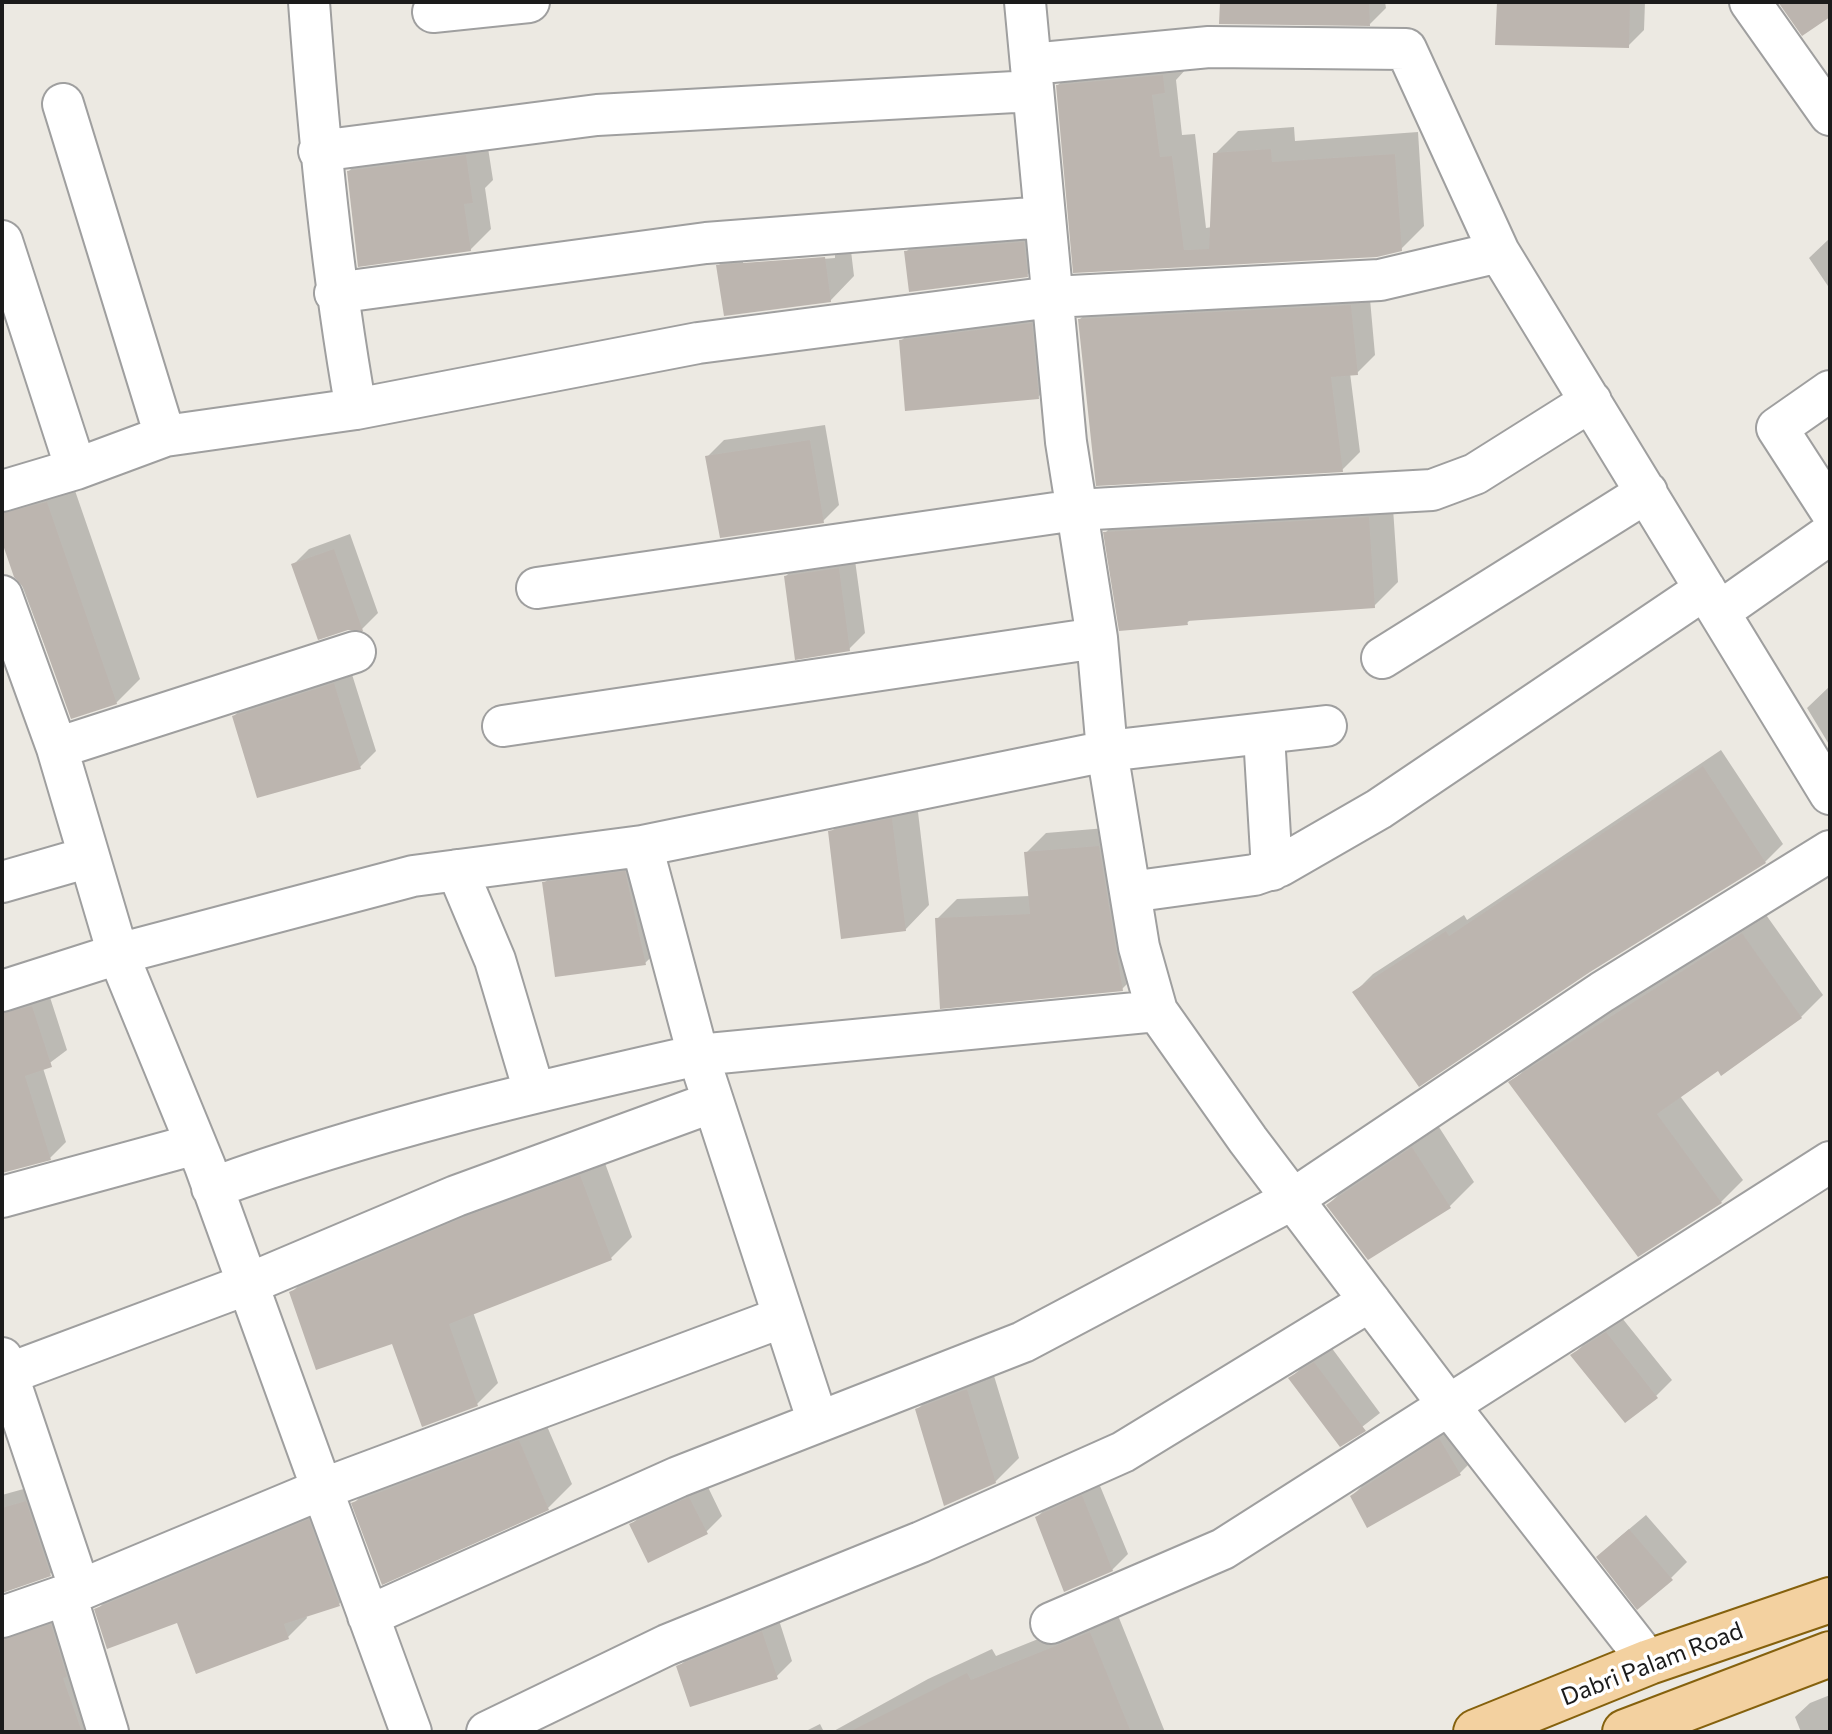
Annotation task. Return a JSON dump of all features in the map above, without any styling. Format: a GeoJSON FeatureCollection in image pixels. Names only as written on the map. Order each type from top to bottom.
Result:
{"type":"FeatureCollection","features":[{"type":"Feature","properties":{"kind":"main road","name":"Dabri Palam Road"},"geometry":{"type":"LineString","coordinates":[[1476,1732],[1649,1662],[1830,1600]]}},
{"type":"Feature","properties":{"kind":"main road"},"geometry":{"type":"LineString","coordinates":[[1625,1732],[1830,1654]]}},
{"type":"Feature","properties":{"kind":"street"},"geometry":{"type":"LineString","coordinates":[[309,2],[319,151],[335,293],[356,409]]}},
{"type":"Feature","properties":{"kind":"street"},"geometry":{"type":"LineString","coordinates":[[433,12],[529,2]]}},
{"type":"Feature","properties":{"kind":"street"},"geometry":{"type":"LineString","coordinates":[[1025,2],[1052,297],[1076,510],[1097,638],[1107,751],[1141,958],[1157,1011],[1293,1199],[1450,1407],[1649,1662]]}},
{"type":"Feature","properties":{"kind":"street"},"geometry":{"type":"LineString","coordinates":[[1750,2],[1830,115]]}},
{"type":"Feature","properties":{"kind":"street"},"geometry":{"type":"LineString","coordinates":[[319,151],[597,115],[1032,78],[1209,47],[1406,49],[1499,252],[1830,794]]}},
{"type":"Feature","properties":{"kind":"street"},"geometry":{"type":"LineString","coordinates":[[63,104],[165,436]]}},
{"type":"Feature","properties":{"kind":"street"},"geometry":{"type":"LineString","coordinates":[[335,293],[706,243],[1045,217]]}},
{"type":"Feature","properties":{"kind":"street"},"geometry":{"type":"LineString","coordinates":[[2,241],[76,469]]}},
{"type":"Feature","properties":{"kind":"street"},"geometry":{"type":"LineString","coordinates":[[2,491],[76,469],[165,436],[356,409],[698,343],[1052,297],[1380,280],[1499,252]]}},
{"type":"Feature","properties":{"kind":"street"},"geometry":{"type":"LineString","coordinates":[[1830,391],[1777,428],[1830,510]]}},
{"type":"Feature","properties":{"kind":"street"},"geometry":{"type":"LineString","coordinates":[[537,588],[1076,510],[1432,490],[1475,474],[1591,401]]}},
{"type":"Feature","properties":{"kind":"street"},"geometry":{"type":"LineString","coordinates":[[1382,658],[1647,492]]}},
{"type":"Feature","properties":{"kind":"street"},"geometry":{"type":"LineString","coordinates":[[1130,892],[1272,870],[1379,809],[1712,600],[1830,534]]}},
{"type":"Feature","properties":{"kind":"street"},"geometry":{"type":"LineString","coordinates":[[2,596],[57,748],[118,954],[196,1144],[411,1732]]}},
{"type":"Feature","properties":{"kind":"street"},"geometry":{"type":"LineString","coordinates":[[503,726],[1097,638]]}},
{"type":"Feature","properties":{"kind":"street"},"geometry":{"type":"LineString","coordinates":[[57,748],[355,652]]}},
{"type":"Feature","properties":{"kind":"street"},"geometry":{"type":"LineString","coordinates":[[2,991],[118,954],[413,876],[642,846],[1107,751],[1326,726]]}},
{"type":"Feature","properties":{"kind":"street"},"geometry":{"type":"LineString","coordinates":[[1264,735],[1272,870]]}},
{"type":"Feature","properties":{"kind":"street"},"geometry":{"type":"LineString","coordinates":[[642,846],[698,1055],[818,1422]]}},
{"type":"Feature","properties":{"kind":"street"},"geometry":{"type":"LineString","coordinates":[[368,1616],[678,1477],[1023,1342],[1293,1199],[1602,992],[1830,851]]}},
{"type":"Feature","properties":{"kind":"street"},"geometry":{"type":"LineString","coordinates":[[2,882],[89,857]]}},
{"type":"Feature","properties":{"kind":"street"},"geometry":{"type":"LineString","coordinates":[[457,870],[495,960],[534,1091]]}},
{"type":"Feature","properties":{"kind":"street"},"geometry":{"type":"LineString","coordinates":[[212,1188],[286,1161],[476,1105],[698,1055],[1157,1011]]}},
{"type":"Feature","properties":{"kind":"street"},"geometry":{"type":"LineString","coordinates":[[108,1732],[73,1592],[5,1369],[248,1284],[456,1196],[713,1102]]}},
{"type":"Feature","properties":{"kind":"street"},"geometry":{"type":"LineString","coordinates":[[2,1197],[196,1144]]}},
{"type":"Feature","properties":{"kind":"street"},"geometry":{"type":"LineString","coordinates":[[1051,1623],[1223,1549],[1830,1162]]}},
{"type":"Feature","properties":{"kind":"street"},"geometry":{"type":"LineString","coordinates":[[487,1732],[667,1645],[921,1542],[1123,1452],[1370,1301]]}},
{"type":"Feature","properties":{"kind":"street"},"geometry":{"type":"LineString","coordinates":[[2,1617],[73,1592],[322,1489],[783,1317]]}},
{"type":"Feature","properties":{"kind":"building"},"geometry":{"type":"Polygon","coordinates":[[[1220,2],[1369,2],[1370,26],[1219,24],[1220,2]]]}},
{"type":"Feature","properties":{"kind":"building"},"geometry":{"type":"Polygon","coordinates":[[[1497,2],[1630,2],[1629,48],[1495,45],[1497,2]]]}},
{"type":"Feature","properties":{"kind":"building"},"geometry":{"type":"Polygon","coordinates":[[[1778,2],[1830,2],[1830,17],[1802,36],[1778,2]]]}},
{"type":"Feature","properties":{"kind":"building"},"geometry":{"type":"Polygon","coordinates":[[[1163,75],[1165,93],[1152,95],[1160,157],[1172,156],[1184,250],[1209,249],[1213,153],[1271,149],[1272,162],[1395,154],[1402,251],[1377,257],[1073,273],[1056,85],[1163,75]]]}},
{"type":"Feature","properties":{"kind":"building"},"geometry":{"type":"Polygon","coordinates":[[[466,155],[473,203],[464,204],[471,251],[358,267],[347,171],[466,155]]]}},
{"type":"Feature","properties":{"kind":"building"},"geometry":{"type":"Polygon","coordinates":[[[1024,242],[1028,277],[909,292],[904,251],[1024,242]]]}},
{"type":"Feature","properties":{"kind":"building"},"geometry":{"type":"Polygon","coordinates":[[[825,257],[831,302],[724,316],[716,265],[825,257]]]}},
{"type":"Feature","properties":{"kind":"building"},"geometry":{"type":"Polygon","coordinates":[[[1351,305],[1358,375],[1331,377],[1343,472],[1096,486],[1078,319],[1351,305]]]}},
{"type":"Feature","properties":{"kind":"building"},"geometry":{"type":"Polygon","coordinates":[[[1032,323],[1039,399],[905,411],[899,340],[1032,323]]]}},
{"type":"Feature","properties":{"kind":"building"},"geometry":{"type":"Polygon","coordinates":[[[810,440],[824,523],[720,538],[705,456],[810,440]]]}},
{"type":"Feature","properties":{"kind":"building"},"geometry":{"type":"Polygon","coordinates":[[[47,502],[117,704],[71,719],[24,588],[14,577],[2,542],[2,513],[47,502]]]}},
{"type":"Feature","properties":{"kind":"building"},"geometry":{"type":"Polygon","coordinates":[[[1369,517],[1375,608],[1187,621],[1188,625],[1119,631],[1103,532],[1369,517]]]}},
{"type":"Feature","properties":{"kind":"building"},"geometry":{"type":"Polygon","coordinates":[[[334,549],[363,631],[348,630],[318,640],[291,564],[334,549]]]}},
{"type":"Feature","properties":{"kind":"building"},"geometry":{"type":"Polygon","coordinates":[[[839,568],[850,651],[795,660],[784,576],[839,568]]]}},
{"type":"Feature","properties":{"kind":"building"},"geometry":{"type":"Polygon","coordinates":[[[334,683],[361,769],[257,798],[232,716],[334,683]]]}},
{"type":"Feature","properties":{"kind":"building"},"geometry":{"type":"Polygon","coordinates":[[[1703,766],[1766,863],[1590,972],[1419,1087],[1352,992],[1446,931],[1449,936],[1703,766]]]}},
{"type":"Feature","properties":{"kind":"building"},"geometry":{"type":"Polygon","coordinates":[[[892,818],[906,931],[841,939],[828,831],[892,818]]]}},
{"type":"Feature","properties":{"kind":"building"},"geometry":{"type":"Polygon","coordinates":[[[1099,846],[1123,991],[940,1009],[935,918],[1030,914],[1024,852],[1099,846]]]}},
{"type":"Feature","properties":{"kind":"building"},"geometry":{"type":"Polygon","coordinates":[[[625,871],[646,965],[555,977],[542,882],[625,871]]]}},
{"type":"Feature","properties":{"kind":"building"},"geometry":{"type":"Polygon","coordinates":[[[1742,933],[1802,1018],[1721,1076],[1718,1071],[1657,1114],[1722,1203],[1638,1257],[1508,1082],[1742,933]]]}},
{"type":"Feature","properties":{"kind":"building"},"geometry":{"type":"Polygon","coordinates":[[[32,1006],[52,1067],[25,1076],[51,1160],[2,1173],[2,1013],[32,1006]]]}},
{"type":"Feature","properties":{"kind":"building"},"geometry":{"type":"Polygon","coordinates":[[[1412,1147],[1451,1208],[1368,1260],[1326,1205],[1412,1147]]]}},
{"type":"Feature","properties":{"kind":"building"},"geometry":{"type":"Polygon","coordinates":[[[580,1175],[612,1260],[449,1324],[478,1406],[422,1427],[392,1344],[316,1370],[289,1292],[464,1217],[580,1175]]]}},
{"type":"Feature","properties":{"kind":"building"},"geometry":{"type":"Polygon","coordinates":[[[1606,1332],[1658,1398],[1625,1423],[1570,1355],[1606,1332]]]}},
{"type":"Feature","properties":{"kind":"building"},"geometry":{"type":"Polygon","coordinates":[[[1314,1362],[1366,1431],[1340,1447],[1288,1378],[1314,1362]]]}},
{"type":"Feature","properties":{"kind":"building"},"geometry":{"type":"Polygon","coordinates":[[[967,1389],[996,1483],[944,1506],[915,1409],[967,1389]]]}},
{"type":"Feature","properties":{"kind":"building"},"geometry":{"type":"Polygon","coordinates":[[[1439,1438],[1461,1475],[1367,1528],[1350,1496],[1439,1438]]]}},
{"type":"Feature","properties":{"kind":"building"},"geometry":{"type":"Polygon","coordinates":[[[519,1440],[549,1510],[382,1585],[351,1503],[519,1440]]]}},
{"type":"Feature","properties":{"kind":"building"},"geometry":{"type":"Polygon","coordinates":[[[1082,1495],[1113,1571],[1064,1592],[1035,1517],[1082,1495]]]}},
{"type":"Feature","properties":{"kind":"building"},"geometry":{"type":"Polygon","coordinates":[[[689,1497],[708,1534],[648,1563],[629,1524],[689,1497]]]}},
{"type":"Feature","properties":{"kind":"building"},"geometry":{"type":"Polygon","coordinates":[[[26,1501],[51,1576],[2,1593],[2,1508],[26,1501]]]}},
{"type":"Feature","properties":{"kind":"building"},"geometry":{"type":"Polygon","coordinates":[[[309,1519],[340,1606],[284,1624],[289,1639],[196,1674],[177,1623],[107,1649],[94,1609],[309,1519]]]}},
{"type":"Feature","properties":{"kind":"building"},"geometry":{"type":"Polygon","coordinates":[[[1629,1529],[1673,1580],[1637,1610],[1596,1557],[1629,1529]]]}},
{"type":"Feature","properties":{"kind":"building"},"geometry":{"type":"Polygon","coordinates":[[[51,1624],[67,1677],[63,1678],[82,1732],[2,1732],[2,1639],[51,1624]]]}},
{"type":"Feature","properties":{"kind":"building"},"geometry":{"type":"Polygon","coordinates":[[[762,1631],[778,1679],[690,1707],[676,1666],[762,1631]]]}},
{"type":"Feature","properties":{"kind":"building"},"geometry":{"type":"Polygon","coordinates":[[[1090,1632],[1131,1732],[849,1732],[967,1673],[971,1680],[1090,1632]]]}}]}
